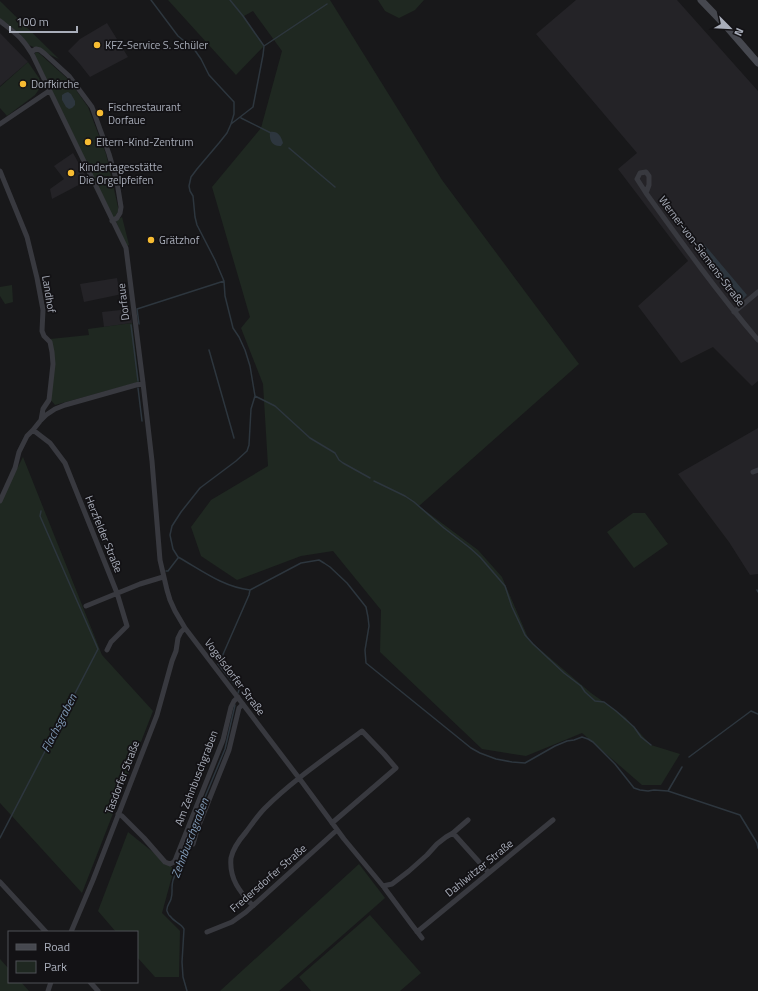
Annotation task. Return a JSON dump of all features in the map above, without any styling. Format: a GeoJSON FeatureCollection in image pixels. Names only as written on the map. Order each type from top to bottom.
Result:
{"type":"FeatureCollection","features":[{"type":"Feature","properties":{"kind":"main road"},"geometry":{"type":"LineString","coordinates":[[701,0],[758,62]]}},
{"type":"Feature","properties":{"kind":"street","name":"Dorfaue"},"geometry":{"type":"LineString","coordinates":[[0,21],[20,36],[31,52],[126,248],[143,383]]}},
{"type":"Feature","properties":{"kind":"street"},"geometry":{"type":"LineString","coordinates":[[31,52],[36,49],[40,50],[60,67],[69,76],[92,107],[109,154],[117,182],[121,207],[117,218],[112,221]]}},
{"type":"Feature","properties":{"kind":"street"},"geometry":{"type":"LineString","coordinates":[[0,124],[49,91]]}},
{"type":"Feature","properties":{"kind":"street","name":"Landhof"},"geometry":{"type":"LineString","coordinates":[[0,171],[27,237],[36,271],[43,310],[42,331],[44,336],[50,342],[52,352],[53,364],[49,400],[43,409],[41,420]]}},
{"type":"Feature","properties":{"kind":"street","name":"Werner-von-Siemens-Straße"},"geometry":{"type":"LineString","coordinates":[[646,192],[734,312],[758,340]]}},
{"type":"Feature","properties":{"kind":"street"},"geometry":{"type":"LineString","coordinates":[[734,312],[758,292]]}},
{"type":"Feature","properties":{"kind":"street"},"geometry":{"type":"LineString","coordinates":[[0,501],[15,468],[19,452],[27,436],[41,420],[55,409],[65,405],[143,383]]}},
{"type":"Feature","properties":{"kind":"street","name":"Vogelsdorfer Straße"},"geometry":{"type":"LineString","coordinates":[[143,383],[152,461],[158,549],[163,577],[175,611],[185,628],[337,830],[383,886],[422,938]]}},
{"type":"Feature","properties":{"kind":"street","name":"Herzfelder Straße"},"geometry":{"type":"LineString","coordinates":[[33,430],[50,444],[65,463],[117,593],[127,626],[111,642],[107,650]]}},
{"type":"Feature","properties":{"kind":"street"},"geometry":{"type":"LineString","coordinates":[[86,606],[140,584],[163,577]]}},
{"type":"Feature","properties":{"kind":"street","name":"Tasdorfer Straße"},"geometry":{"type":"LineString","coordinates":[[71,931],[93,880],[156,715],[176,651],[178,638],[185,628]]}},
{"type":"Feature","properties":{"kind":"street","name":"Am Zehnbuschgraben"},"geometry":{"type":"LineString","coordinates":[[118,814],[122,816],[144,838],[165,862],[170,864],[174,862],[224,740],[231,707],[238,697]]}},
{"type":"Feature","properties":{"kind":"street","name":"Am Zehnbuschgraben"},"geometry":{"type":"LineString","coordinates":[[193,844],[197,830],[229,750],[239,708],[243,704]]}},
{"type":"Feature","properties":{"kind":"street"},"geometry":{"type":"LineString","coordinates":[[253,906],[242,894],[235,883],[231,866],[232,856],[238,841],[265,807],[299,778],[362,731],[396,768],[332,823]]}},
{"type":"Feature","properties":{"kind":"street"},"geometry":{"type":"LineString","coordinates":[[383,886],[392,884],[409,871],[437,844],[454,833],[468,820]]}},
{"type":"Feature","properties":{"kind":"street","name":"Dahlwitzer Straße"},"geometry":{"type":"LineString","coordinates":[[417,932],[553,820]]}},
{"type":"Feature","properties":{"kind":"street","name":"Fredersdorfer Straße"},"geometry":{"type":"LineString","coordinates":[[207,932],[232,922],[253,906],[337,830]]}},
{"type":"Feature","properties":{"kind":"street"},"geometry":{"type":"LineString","coordinates":[[454,833],[489,873]]}},
{"type":"Feature","properties":{"kind":"street"},"geometry":{"type":"LineString","coordinates":[[0,882],[45,931]]}},
{"type":"Feature","properties":{"kind":"street"},"geometry":{"type":"LineString","coordinates":[[91,983],[98,991]]}},
{"type":"Feature","properties":{"kind":"shaded area"},"geometry":{"type":"Polygon","coordinates":[[[576,0],[677,0],[758,91],[758,381],[752,386],[713,347],[681,363],[638,306],[688,261],[618,169],[637,153],[536,34],[576,0]]]}},
{"type":"Feature","properties":{"kind":"shaded area","name":"KFZ-Service S. Schüler"},"geometry":{"type":"Polygon","coordinates":[[[107,23],[128,57],[90,77],[68,51],[80,39],[107,23]]]}},
{"type":"Feature","properties":{"kind":"shaded area"},"geometry":{"type":"Polygon","coordinates":[[[0,33],[28,62],[0,86],[0,33]]]}},
{"type":"Feature","properties":{"kind":"shaded area"},"geometry":{"type":"Polygon","coordinates":[[[68,92],[75,101],[75,105],[69,109],[62,100],[62,95],[68,92]]]}},
{"type":"Feature","properties":{"kind":"shaded area"},"geometry":{"type":"Polygon","coordinates":[[[270,132],[275,132],[280,136],[283,143],[281,146],[273,144],[270,138],[270,132]]]}},
{"type":"Feature","properties":{"kind":"shaded area","name":"Kindertagesstätte Die Orgelpfeifen"},"geometry":{"type":"Polygon","coordinates":[[[73,153],[88,180],[52,199],[50,189],[64,179],[54,166],[73,153]]]}},
{"type":"Feature","properties":{"kind":"shaded area"},"geometry":{"type":"Polygon","coordinates":[[[704,244],[747,295],[741,301],[697,250],[704,244]]]}},
{"type":"Feature","properties":{"kind":"shaded area"},"geometry":{"type":"Polygon","coordinates":[[[117,278],[119,291],[127,291],[127,293],[84,302],[80,284],[117,278]]]}},
{"type":"Feature","properties":{"kind":"shaded area"},"geometry":{"type":"Polygon","coordinates":[[[130,309],[132,323],[104,327],[102,312],[130,309]]]}},
{"type":"Feature","properties":{"kind":"shaded area"},"geometry":{"type":"Polygon","coordinates":[[[758,428],[758,574],[750,575],[729,542],[678,474],[758,428]]]}},
{"type":"Feature","properties":{"kind":"green space"},"geometry":{"type":"Polygon","coordinates":[[[168,0],[330,0],[442,180],[579,364],[419,506],[478,550],[502,577],[529,640],[591,693],[625,717],[651,745],[680,754],[661,785],[642,785],[582,733],[526,756],[482,749],[380,652],[381,610],[333,551],[301,556],[237,580],[201,556],[191,527],[211,500],[268,466],[263,384],[241,328],[250,317],[212,187],[261,128],[282,51],[253,11],[244,16],[264,46],[236,75],[168,0]]]}},
{"type":"Feature","properties":{"kind":"green space"},"geometry":{"type":"Polygon","coordinates":[[[378,0],[424,0],[415,10],[399,18],[385,11],[378,0]]]}},
{"type":"Feature","properties":{"kind":"green space"},"geometry":{"type":"Polygon","coordinates":[[[0,1],[59,59],[29,45],[20,34],[0,19],[0,1]]]}},
{"type":"Feature","properties":{"kind":"green space"},"geometry":{"type":"Polygon","coordinates":[[[37,52],[69,80],[88,107],[106,154],[118,207],[118,211],[114,219],[35,56],[35,53],[37,52]]]}},
{"type":"Feature","properties":{"kind":"green space"},"geometry":{"type":"Polygon","coordinates":[[[28,62],[42,85],[35,95],[7,116],[0,108],[0,87],[28,62]]]}},
{"type":"Feature","properties":{"kind":"green space"},"geometry":{"type":"Polygon","coordinates":[[[122,217],[129,245],[126,246],[116,221],[122,217]]]}},
{"type":"Feature","properties":{"kind":"green space"},"geometry":{"type":"Polygon","coordinates":[[[12,285],[13,302],[5,304],[0,296],[0,287],[12,285]]]}},
{"type":"Feature","properties":{"kind":"green space"},"geometry":{"type":"Polygon","coordinates":[[[132,323],[139,382],[55,405],[50,399],[54,368],[50,339],[89,335],[88,329],[132,323]]]}},
{"type":"Feature","properties":{"kind":"green space"},"geometry":{"type":"Polygon","coordinates":[[[23,457],[102,655],[153,711],[82,893],[0,803],[0,503],[23,457]]]}},
{"type":"Feature","properties":{"kind":"green space"},"geometry":{"type":"Polygon","coordinates":[[[633,513],[645,513],[668,544],[634,568],[607,532],[633,513]]]}},
{"type":"Feature","properties":{"kind":"green space"},"geometry":{"type":"Polygon","coordinates":[[[128,832],[174,869],[162,913],[180,931],[179,977],[155,977],[138,958],[138,931],[115,931],[98,911],[128,832]]]}},
{"type":"Feature","properties":{"kind":"green space"},"geometry":{"type":"Polygon","coordinates":[[[359,864],[385,898],[279,991],[220,991],[359,864]]]}},
{"type":"Feature","properties":{"kind":"green space"},"geometry":{"type":"Polygon","coordinates":[[[370,915],[421,973],[400,991],[311,991],[299,977],[370,915]]]}},
{"type":"Feature","properties":{"kind":"green space"},"geometry":{"type":"Polygon","coordinates":[[[0,959],[8,968],[8,983],[22,983],[29,991],[0,991],[0,959]]]}},
{"type":"Feature","properties":{"kind":"waterway"},"geometry":{"type":"LineString","coordinates":[[151,0],[178,36],[194,49],[209,75],[234,102],[234,114],[227,133],[191,177],[189,186],[193,196],[197,225],[224,281],[225,296],[233,328],[245,350],[250,366],[255,396],[251,409],[249,445],[247,451],[200,488],[172,526],[170,535],[173,549],[178,557],[221,582],[250,590],[301,563],[319,560],[330,567],[347,583],[366,607],[369,626],[365,650],[366,663],[471,748],[496,759],[525,763],[567,741],[582,737],[588,739],[615,764],[634,788],[648,791],[668,791],[740,815],[757,843],[758,848]]}},
{"type":"Feature","properties":{"kind":"waterway"},"geometry":{"type":"LineString","coordinates":[[230,0],[264,46],[253,107],[231,124]]}},
{"type":"Feature","properties":{"kind":"waterway"},"geometry":{"type":"LineString","coordinates":[[264,46],[327,4]]}},
{"type":"Feature","properties":{"kind":"waterway"},"geometry":{"type":"LineString","coordinates":[[241,118],[271,133]]}},
{"type":"Feature","properties":{"kind":"waterway"},"geometry":{"type":"LineString","coordinates":[[289,148],[335,187]]}},
{"type":"Feature","properties":{"kind":"waterway"},"geometry":{"type":"LineString","coordinates":[[139,324],[137,309],[224,281]]}},
{"type":"Feature","properties":{"kind":"waterway"},"geometry":{"type":"LineString","coordinates":[[131,325],[138,381]]}},
{"type":"Feature","properties":{"kind":"waterway"},"geometry":{"type":"LineString","coordinates":[[209,350],[234,438]]}},
{"type":"Feature","properties":{"kind":"waterway"},"geometry":{"type":"LineString","coordinates":[[138,388],[142,421]]}},
{"type":"Feature","properties":{"kind":"waterway"},"geometry":{"type":"LineString","coordinates":[[255,396],[275,406],[310,438],[335,453],[339,460],[370,478]]}},
{"type":"Feature","properties":{"kind":"waterway"},"geometry":{"type":"LineString","coordinates":[[374,481],[414,502],[480,557],[505,586],[512,607],[525,635],[533,644],[564,673],[581,686],[595,701],[604,702],[616,711],[634,727],[641,737],[651,745]]}},
{"type":"Feature","properties":{"kind":"waterway","name":"Flachsgraben"},"geometry":{"type":"LineString","coordinates":[[0,838],[98,649],[40,516],[41,511]]}},
{"type":"Feature","properties":{"kind":"waterway","name":"Flachsgraben"},"geometry":{"type":"LineString","coordinates":[[166,571],[168,571],[178,558]]}},
{"type":"Feature","properties":{"kind":"waterway","name":"Zehnbuschgraben"},"geometry":{"type":"LineString","coordinates":[[238,693],[239,690],[218,664],[250,590]]}},
{"type":"Feature","properties":{"kind":"waterway","name":"Zehnbuschgraben"},"geometry":{"type":"LineString","coordinates":[[187,991],[183,977],[182,962],[184,929],[173,920],[169,915],[167,908],[172,896],[172,884],[176,874],[175,872],[189,845],[198,814],[225,749],[235,705]]}},
{"type":"Feature","properties":{"kind":"waterway"},"geometry":{"type":"LineString","coordinates":[[689,757],[751,711],[758,714]]}},
{"type":"Feature","properties":{"kind":"waterway"},"geometry":{"type":"LineString","coordinates":[[668,791],[682,767]]}},
{"type":"Feature","properties":{"kind":"place","name":"KFZ-Service S. Schüler"},"geometry":{"type":"Point","coordinates":[97,45]}},
{"type":"Feature","properties":{"kind":"place","name":"Dorfkirche"},"geometry":{"type":"Point","coordinates":[23,84]}},
{"type":"Feature","properties":{"kind":"place","name":"Fischrestaurant Dorfaue"},"geometry":{"type":"Point","coordinates":[100,113]}},
{"type":"Feature","properties":{"kind":"place","name":"Eltern-Kind-Zentrum"},"geometry":{"type":"Point","coordinates":[88,142]}},
{"type":"Feature","properties":{"kind":"place","name":"Kindertagesstätte Die Orgelpfeifen"},"geometry":{"type":"Point","coordinates":[71,173]}},
{"type":"Feature","properties":{"kind":"place","name":"Grätzhof"},"geometry":{"type":"Point","coordinates":[151,240]}}]}
